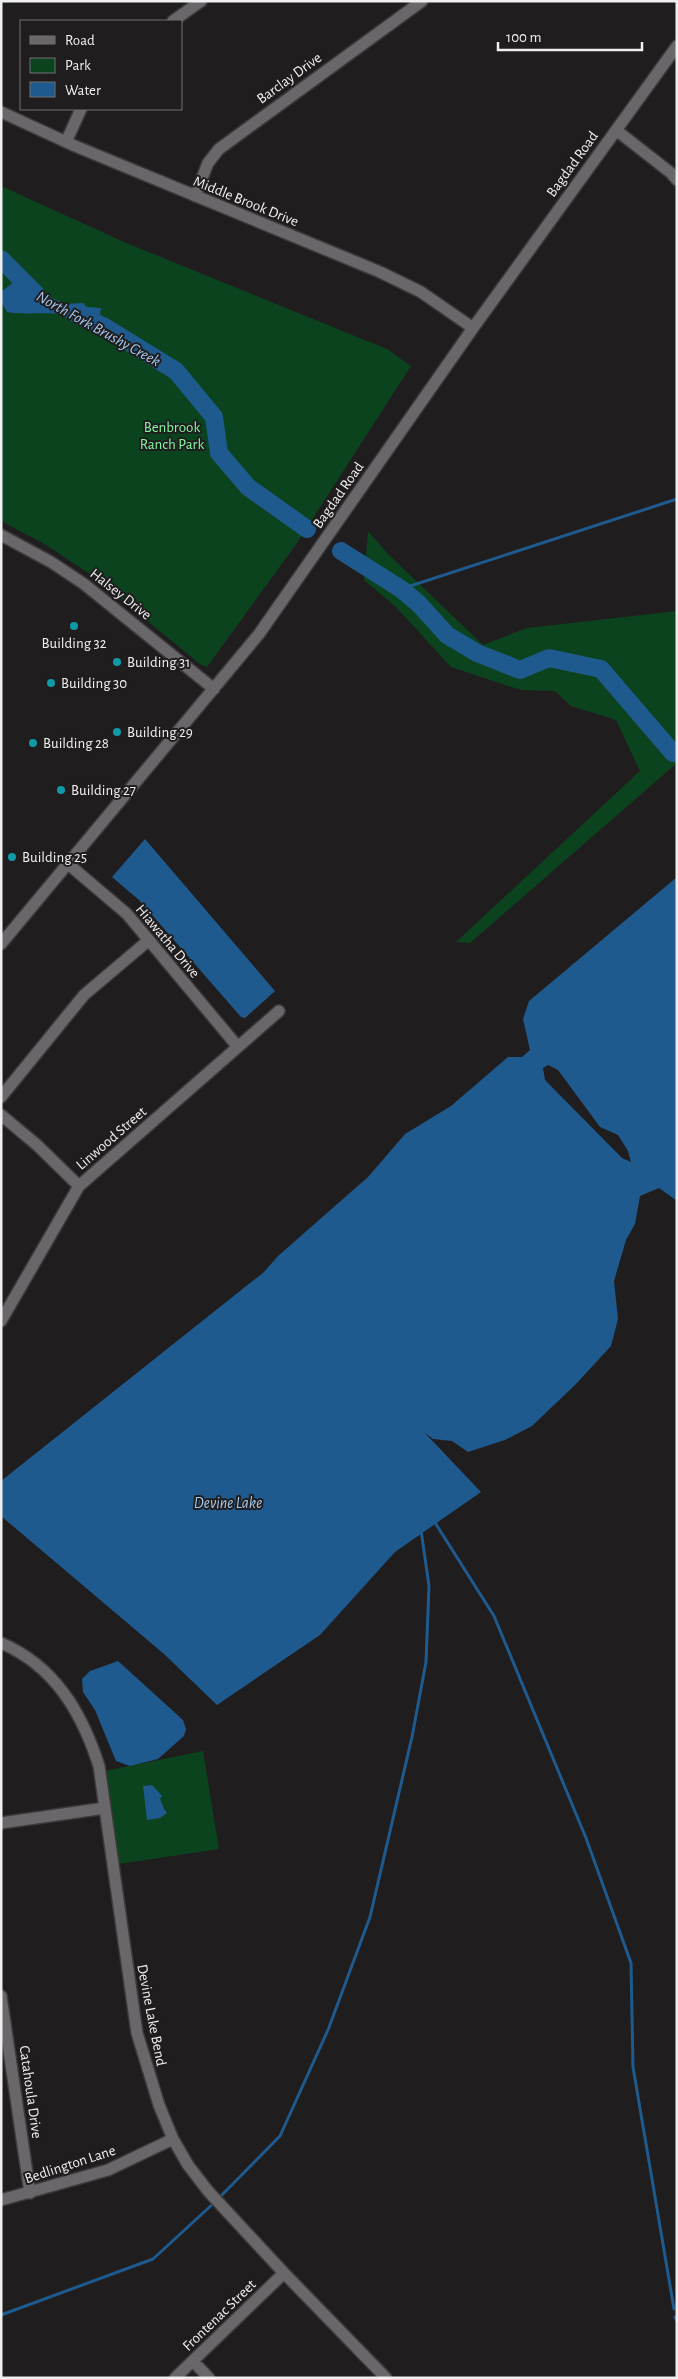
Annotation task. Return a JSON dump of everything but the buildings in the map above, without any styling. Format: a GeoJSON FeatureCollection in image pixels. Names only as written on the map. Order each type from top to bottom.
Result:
{"type":"FeatureCollection","features":[{"type":"Feature","properties":{"kind":"street"},"geometry":{"type":"LineString","coordinates":[[173,20],[201,1]]}},
{"type":"Feature","properties":{"kind":"street","name":"Barclay Drive"},"geometry":{"type":"LineString","coordinates":[[195,196],[208,163],[219,149],[422,1]]}},
{"type":"Feature","properties":{"kind":"street","name":"Bagdad Road"},"geometry":{"type":"LineString","coordinates":[[1,944],[259,634],[473,328],[677,46]]}},
{"type":"Feature","properties":{"kind":"street"},"geometry":{"type":"LineString","coordinates":[[66,142],[81,110]]}},
{"type":"Feature","properties":{"kind":"street","name":"Middle Brook Drive"},"geometry":{"type":"LineString","coordinates":[[1,112],[66,142],[380,272],[421,292],[473,328]]}},
{"type":"Feature","properties":{"kind":"street"},"geometry":{"type":"LineString","coordinates":[[616,130],[671,173],[677,180]]}},
{"type":"Feature","properties":{"kind":"street","name":"Halsey Drive"},"geometry":{"type":"LineString","coordinates":[[1,535],[50,562],[84,584],[214,690]]}},
{"type":"Feature","properties":{"kind":"street","name":"Hiawatha Drive"},"geometry":{"type":"LineString","coordinates":[[67,863],[127,914],[238,1047]]}},
{"type":"Feature","properties":{"kind":"street"},"geometry":{"type":"LineString","coordinates":[[1,1097],[84,995],[149,940]]}},
{"type":"Feature","properties":{"kind":"street","name":"Linwood Street"},"geometry":{"type":"LineString","coordinates":[[1,1321],[79,1186],[279,1011]]}},
{"type":"Feature","properties":{"kind":"street"},"geometry":{"type":"LineString","coordinates":[[1,1115],[37,1145],[79,1186]]}},
{"type":"Feature","properties":{"kind":"street","name":"Devine Lake Bend"},"geometry":{"type":"LineString","coordinates":[[1,1643],[15,1649],[39,1666],[57,1683],[75,1708],[89,1735],[99,1766],[138,2033],[148,2072],[173,2140],[208,2191],[386,2378]]}},
{"type":"Feature","properties":{"kind":"street"},"geometry":{"type":"LineString","coordinates":[[1,1823],[105,1808]]}},
{"type":"Feature","properties":{"kind":"street","name":"Catahoula Drive"},"geometry":{"type":"LineString","coordinates":[[1,1996],[30,2193]]}},
{"type":"Feature","properties":{"kind":"street","name":"Bedlington Lane"},"geometry":{"type":"LineString","coordinates":[[1,2200],[108,2170],[173,2140]]}},
{"type":"Feature","properties":{"kind":"street","name":"Frontenac Street"},"geometry":{"type":"LineString","coordinates":[[175,2378],[284,2273]]}},
{"type":"Feature","properties":{"kind":"street"},"geometry":{"type":"LineString","coordinates":[[193,2361],[209,2378]]}},
{"type":"Feature","properties":{"kind":"green space","name":"Benbrook Ranch Park"},"geometry":{"type":"Polygon","coordinates":[[[1,186],[124,242],[387,349],[411,366],[297,543],[207,667],[200,664],[90,574],[46,545],[1,521],[1,186]]]}},
{"type":"Feature","properties":{"kind":"green space"},"geometry":{"type":"Polygon","coordinates":[[[368,531],[387,553],[483,645],[527,628],[677,611],[677,763],[470,943],[456,942],[640,771],[616,720],[571,706],[555,691],[521,690],[451,667],[396,607],[364,580],[368,531]]]}},
{"type":"Feature","properties":{"kind":"green space"},"geometry":{"type":"Polygon","coordinates":[[[203,1751],[219,1849],[119,1864],[105,1771],[203,1751]]]}},
{"type":"Feature","properties":{"kind":"water"},"geometry":{"type":"Polygon","coordinates":[[[24,274],[37,291],[65,304],[83,303],[87,307],[101,308],[100,314],[105,321],[101,327],[74,323],[62,314],[7,312],[1,302],[1,292],[24,274]]]}},
{"type":"Feature","properties":{"kind":"water"},"geometry":{"type":"Polygon","coordinates":[[[145,839],[275,991],[245,1018],[241,1017],[139,900],[112,877],[145,839]]]}},
{"type":"Feature","properties":{"kind":"water","name":"Devine Lake"},"geometry":{"type":"Polygon","coordinates":[[[677,877],[677,1201],[659,1188],[640,1196],[635,1224],[626,1240],[614,1281],[618,1319],[611,1346],[576,1384],[532,1426],[505,1440],[468,1452],[452,1441],[433,1439],[424,1432],[481,1492],[395,1552],[320,1635],[217,1705],[164,1654],[1,1516],[1,1481],[264,1272],[278,1256],[368,1177],[405,1134],[451,1106],[508,1057],[522,1057],[530,1050],[523,1019],[529,1001],[677,877]],[[548,1065],[543,1068],[545,1080],[622,1158],[631,1162],[628,1151],[618,1135],[600,1127],[558,1070],[548,1065]]]}},
{"type":"Feature","properties":{"kind":"water"},"geometry":{"type":"Polygon","coordinates":[[[118,1661],[183,1720],[186,1729],[184,1736],[158,1759],[130,1766],[116,1761],[95,1710],[83,1692],[82,1679],[90,1671],[118,1661]]]}},
{"type":"Feature","properties":{"kind":"water"},"geometry":{"type":"Polygon","coordinates":[[[152,1785],[162,1796],[160,1799],[167,1813],[160,1818],[147,1820],[143,1786],[152,1785]]]}},
{"type":"Feature","properties":{"kind":"waterway","name":"North Fork Brushy Creek"},"geometry":{"type":"LineString","coordinates":[[1,259],[36,294]]}},
{"type":"Feature","properties":{"kind":"waterway","name":"North Fork Brushy Creek"},"geometry":{"type":"LineString","coordinates":[[81,317],[103,326],[176,371],[214,417],[219,453],[248,487],[307,529]]}},
{"type":"Feature","properties":{"kind":"waterway"},"geometry":{"type":"LineString","coordinates":[[401,589],[677,499]]}},
{"type":"Feature","properties":{"kind":"waterway","name":"North Fork Brushy Creek"},"geometry":{"type":"LineString","coordinates":[[341,551],[401,589],[419,604],[447,635],[477,653],[520,670],[549,658],[601,669],[673,753]]}},
{"type":"Feature","properties":{"kind":"waterway"},"geometry":{"type":"LineString","coordinates":[[434,1521],[494,1616],[586,1838],[631,1963],[633,2067],[674,2309]]}},
{"type":"Feature","properties":{"kind":"waterway"},"geometry":{"type":"LineString","coordinates":[[1,2315],[153,2259],[215,2202],[280,2136],[328,2030],[370,1917],[412,1737],[426,1662],[429,1586],[421,1530]]}},
{"type":"Feature","properties":{"kind":"waterway"},"geometry":{"type":"LineString","coordinates":[[675,2317],[677,2321]]}},
{"type":"Feature","properties":{"kind":"place","name":"Building 32"},"geometry":{"type":"Point","coordinates":[74,626]}},
{"type":"Feature","properties":{"kind":"place","name":"Building 31"},"geometry":{"type":"Point","coordinates":[117,662]}},
{"type":"Feature","properties":{"kind":"place","name":"Building 30"},"geometry":{"type":"Point","coordinates":[51,683]}},
{"type":"Feature","properties":{"kind":"place","name":"Building 29"},"geometry":{"type":"Point","coordinates":[117,732]}},
{"type":"Feature","properties":{"kind":"place","name":"Building 28"},"geometry":{"type":"Point","coordinates":[33,743]}},
{"type":"Feature","properties":{"kind":"place","name":"Building 27"},"geometry":{"type":"Point","coordinates":[61,790]}},
{"type":"Feature","properties":{"kind":"place","name":"Building 25"},"geometry":{"type":"Point","coordinates":[12,857]}}]}
